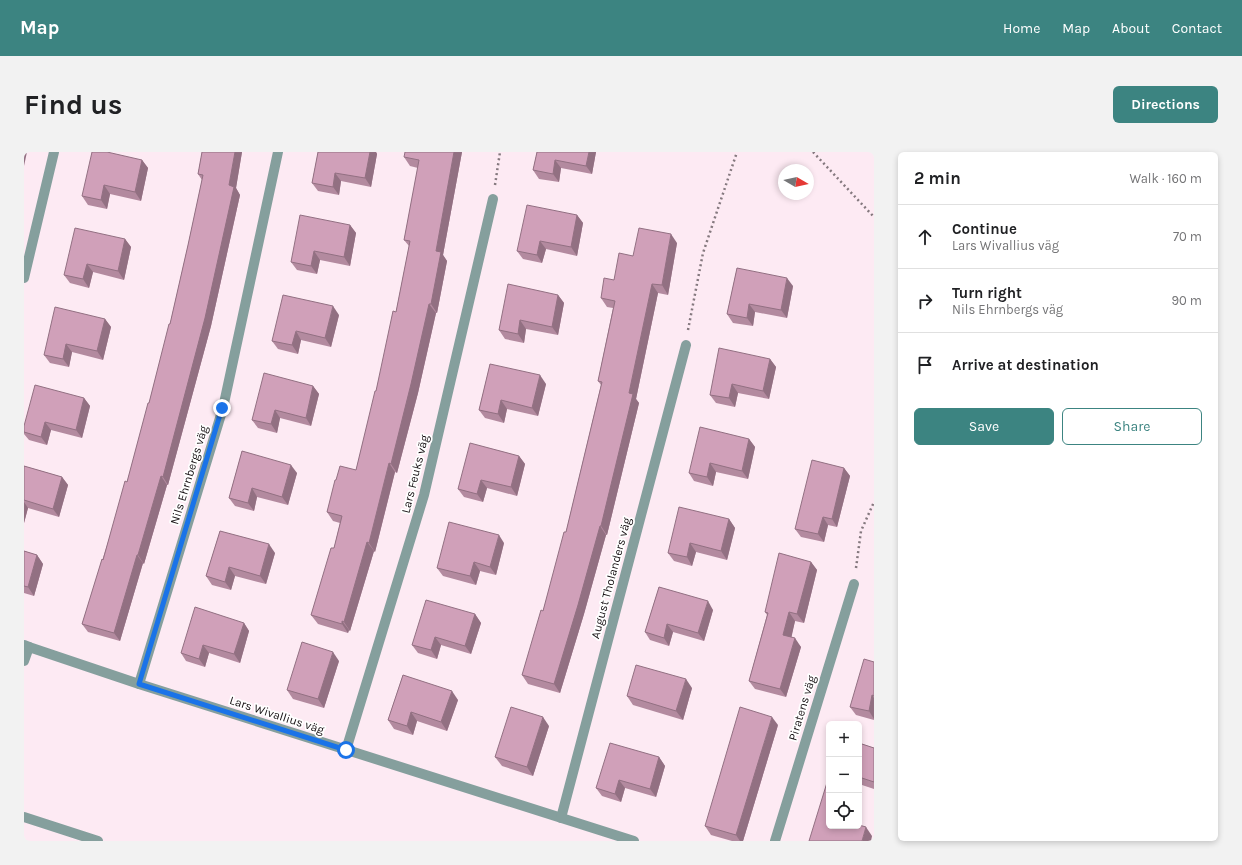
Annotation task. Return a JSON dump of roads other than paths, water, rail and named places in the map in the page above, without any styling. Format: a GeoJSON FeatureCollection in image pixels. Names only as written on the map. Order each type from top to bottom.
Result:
{"type":"FeatureCollection","features":[{"type":"Feature","properties":{"kind":"street"},"geometry":{"type":"LineString","coordinates":[[24,278],[54,152]]}},
{"type":"Feature","properties":{"kind":"street","name":"Nils Ehrnbergs väg"},"geometry":{"type":"LineString","coordinates":[[139,684],[222,408],[278,152]]}},
{"type":"Feature","properties":{"kind":"street","name":"Lars Feuks väg"},"geometry":{"type":"LineString","coordinates":[[346,750],[424,495],[493,199]]}},
{"type":"Feature","properties":{"kind":"street","name":"August Tholanders väg"},"geometry":{"type":"LineString","coordinates":[[561,818],[686,345]]}},
{"type":"Feature","properties":{"kind":"street","name":"Piratens väg"},"geometry":{"type":"LineString","coordinates":[[775,841],[854,584]]}},
{"type":"Feature","properties":{"kind":"street","name":"Lars Wivallius väg"},"geometry":{"type":"LineString","coordinates":[[24,661],[26,646],[139,684],[634,841]]}},
{"type":"Feature","properties":{"kind":"street"},"geometry":{"type":"LineString","coordinates":[[24,817],[98,841]]}}]}
